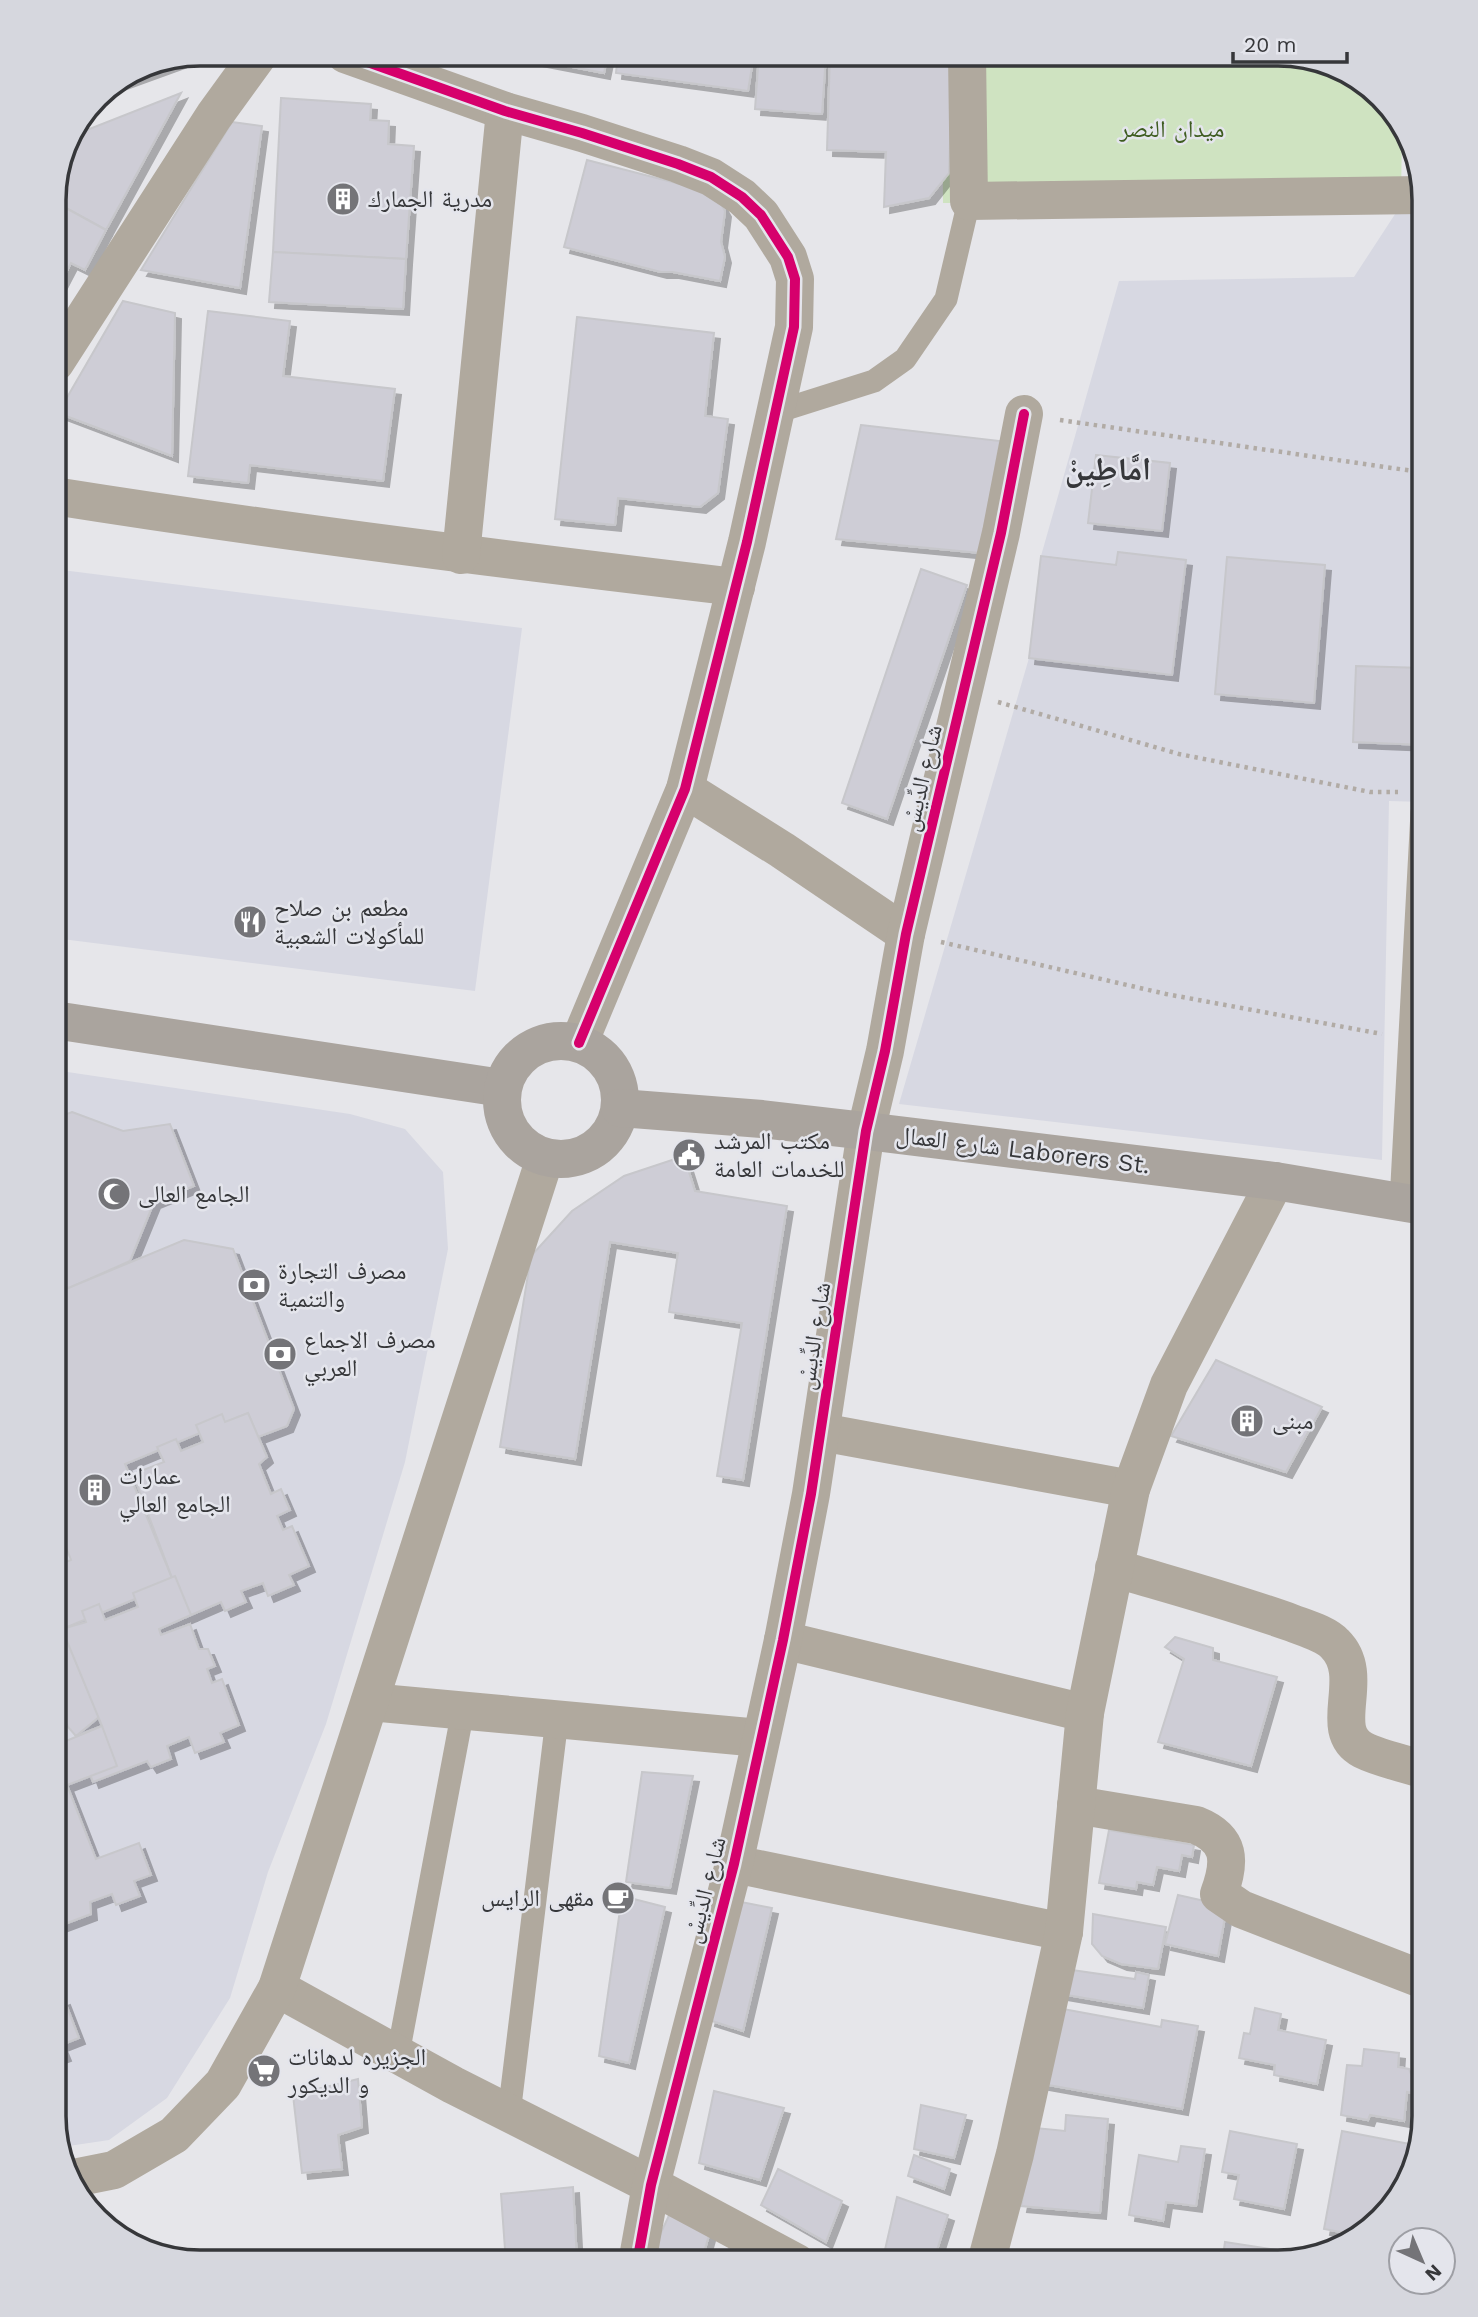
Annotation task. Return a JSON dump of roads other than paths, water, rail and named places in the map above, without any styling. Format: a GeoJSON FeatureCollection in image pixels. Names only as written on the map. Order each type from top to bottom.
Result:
{"type":"FeatureCollection","features":[{"type":"Feature","properties":{"kind":"main road"},"geometry":{"type":"LineString","coordinates":[[67,1022],[502,1088]]}},
{"type":"Feature","properties":{"kind":"main road"},"geometry":{"type":"LineString","coordinates":[[546,1041],[579,1043],[594,1050],[607,1062],[615,1075],[620,1092],[620,1108],[616,1122],[609,1135],[587,1153],[559,1160],[545,1157],[519,1143],[510,1131],[502,1111],[502,1088],[517,1059],[530,1048],[546,1041]]}},
{"type":"Feature","properties":{"kind":"main road","name":"شارع العمال Laborers St."},"geometry":{"type":"LineString","coordinates":[[620,1108],[762,1119],[866,1131],[1275,1181],[1412,1204]]}},
{"type":"Feature","properties":{"kind":"street"},"geometry":{"type":"LineString","coordinates":[[67,345],[214,117],[250,67]]}},
{"type":"Feature","properties":{"kind":"street"},"geometry":{"type":"LineString","coordinates":[[381,67],[505,111],[582,133],[700,173],[727,186],[761,215],[788,257],[795,279],[794,327],[776,412],[736,587],[685,789],[579,1043]]}},
{"type":"Feature","properties":{"kind":"street"},"geometry":{"type":"LineString","coordinates":[[967,67],[969,201],[1411,195]]}},
{"type":"Feature","properties":{"kind":"street"},"geometry":{"type":"LineString","coordinates":[[461,555],[505,111]]}},
{"type":"Feature","properties":{"kind":"street","name":"شارع الدِّيسْ"},"geometry":{"type":"LineString","coordinates":[[639,2250],[651,2185],[734,1864],[782,1640],[821,1432],[866,1131],[885,1051],[906,934],[1001,533],[1024,414]]}},
{"type":"Feature","properties":{"kind":"street"},"geometry":{"type":"LineString","coordinates":[[67,498],[461,555],[736,587]]}},
{"type":"Feature","properties":{"kind":"street"},"geometry":{"type":"LineString","coordinates":[[685,789],[782,850],[906,934]]}},
{"type":"Feature","properties":{"kind":"street"},"geometry":{"type":"LineString","coordinates":[[81,2177],[114,2170],[174,2135],[223,2084],[277,1988],[545,1157]]}},
{"type":"Feature","properties":{"kind":"street"},"geometry":{"type":"LineString","coordinates":[[989,2250],[1015,2154],[1064,1932],[1085,1713],[1131,1489],[1169,1385],[1275,1181]]}},
{"type":"Feature","properties":{"kind":"street"},"geometry":{"type":"LineString","coordinates":[[821,1432],[1131,1489]]}},
{"type":"Feature","properties":{"kind":"street"},"geometry":{"type":"LineString","coordinates":[[1114,1568],[1254,1609],[1334,1642],[1347,1660],[1350,1681],[1345,1715],[1349,1738],[1362,1749],[1412,1766]]}},
{"type":"Feature","properties":{"kind":"street"},"geometry":{"type":"LineString","coordinates":[[782,1640],[1085,1713]]}},
{"type":"Feature","properties":{"kind":"street"},"geometry":{"type":"LineString","coordinates":[[370,1702],[760,1738]]}},
{"type":"Feature","properties":{"kind":"street"},"geometry":{"type":"LineString","coordinates":[[1076,1805],[1196,1825],[1209,1831],[1222,1842],[1227,1862],[1219,1894],[1225,1900],[1241,1909],[1412,1975]]}},
{"type":"Feature","properties":{"kind":"street"},"geometry":{"type":"LineString","coordinates":[[734,1864],[1064,1932]]}},
{"type":"Feature","properties":{"kind":"street"},"geometry":{"type":"LineString","coordinates":[[277,1988],[509,2114],[773,2250]]}},
{"type":"Feature","properties":{"kind":"lane"},"geometry":{"type":"LineString","coordinates":[[776,412],[874,382],[905,359],[946,299],[969,201]]}},
{"type":"Feature","properties":{"kind":"lane"},"geometry":{"type":"LineString","coordinates":[[1412,992],[1412,1204]]}},
{"type":"Feature","properties":{"kind":"lane"},"geometry":{"type":"LineString","coordinates":[[398,2054],[463,1710]]}},
{"type":"Feature","properties":{"kind":"lane"},"geometry":{"type":"LineString","coordinates":[[509,2114],[557,1719]]}},
{"type":"Feature","properties":{"kind":"place","name":"مدرية الجمارك"},"geometry":{"type":"Point","coordinates":[343,199]}},
{"type":"Feature","properties":{"kind":"place","name":"مطعم بن صلاح للمأكولات الشعبية"},"geometry":{"type":"Point","coordinates":[250,922]}},
{"type":"Feature","properties":{"kind":"place","name":"مكتب المرشد للخدمات العامة"},"geometry":{"type":"Point","coordinates":[689,1155]}},
{"type":"Feature","properties":{"kind":"place","name":"الجامع العالى"},"geometry":{"type":"Point","coordinates":[114,1194]}},
{"type":"Feature","properties":{"kind":"place","name":"مصرف التجارة والتنمية"},"geometry":{"type":"Point","coordinates":[254,1285]}},
{"type":"Feature","properties":{"kind":"place","name":"مصرف الاجماع العربي"},"geometry":{"type":"Point","coordinates":[280,1354]}},
{"type":"Feature","properties":{"kind":"place","name":"مبنى"},"geometry":{"type":"Point","coordinates":[1247,1421]}},
{"type":"Feature","properties":{"kind":"place","name":"عمارات الجامع العالي"},"geometry":{"type":"Point","coordinates":[95,1490]}},
{"type":"Feature","properties":{"kind":"place","name":"مقهى الرايس"},"geometry":{"type":"Point","coordinates":[618,1898]}},
{"type":"Feature","properties":{"kind":"place","name":"الجزيره لدهانات و الديكور"},"geometry":{"type":"Point","coordinates":[264,2071]}},
{"type":"Feature","properties":{"kind":"district","name":"امَّاطِينْ"},"geometry":{"type":"Point","coordinates":[1108,469]}},
{"type":"Feature","properties":{"kind":"park label","name":"ميدان النصر"},"geometry":{"type":"Point","coordinates":[1172,129]}}]}
